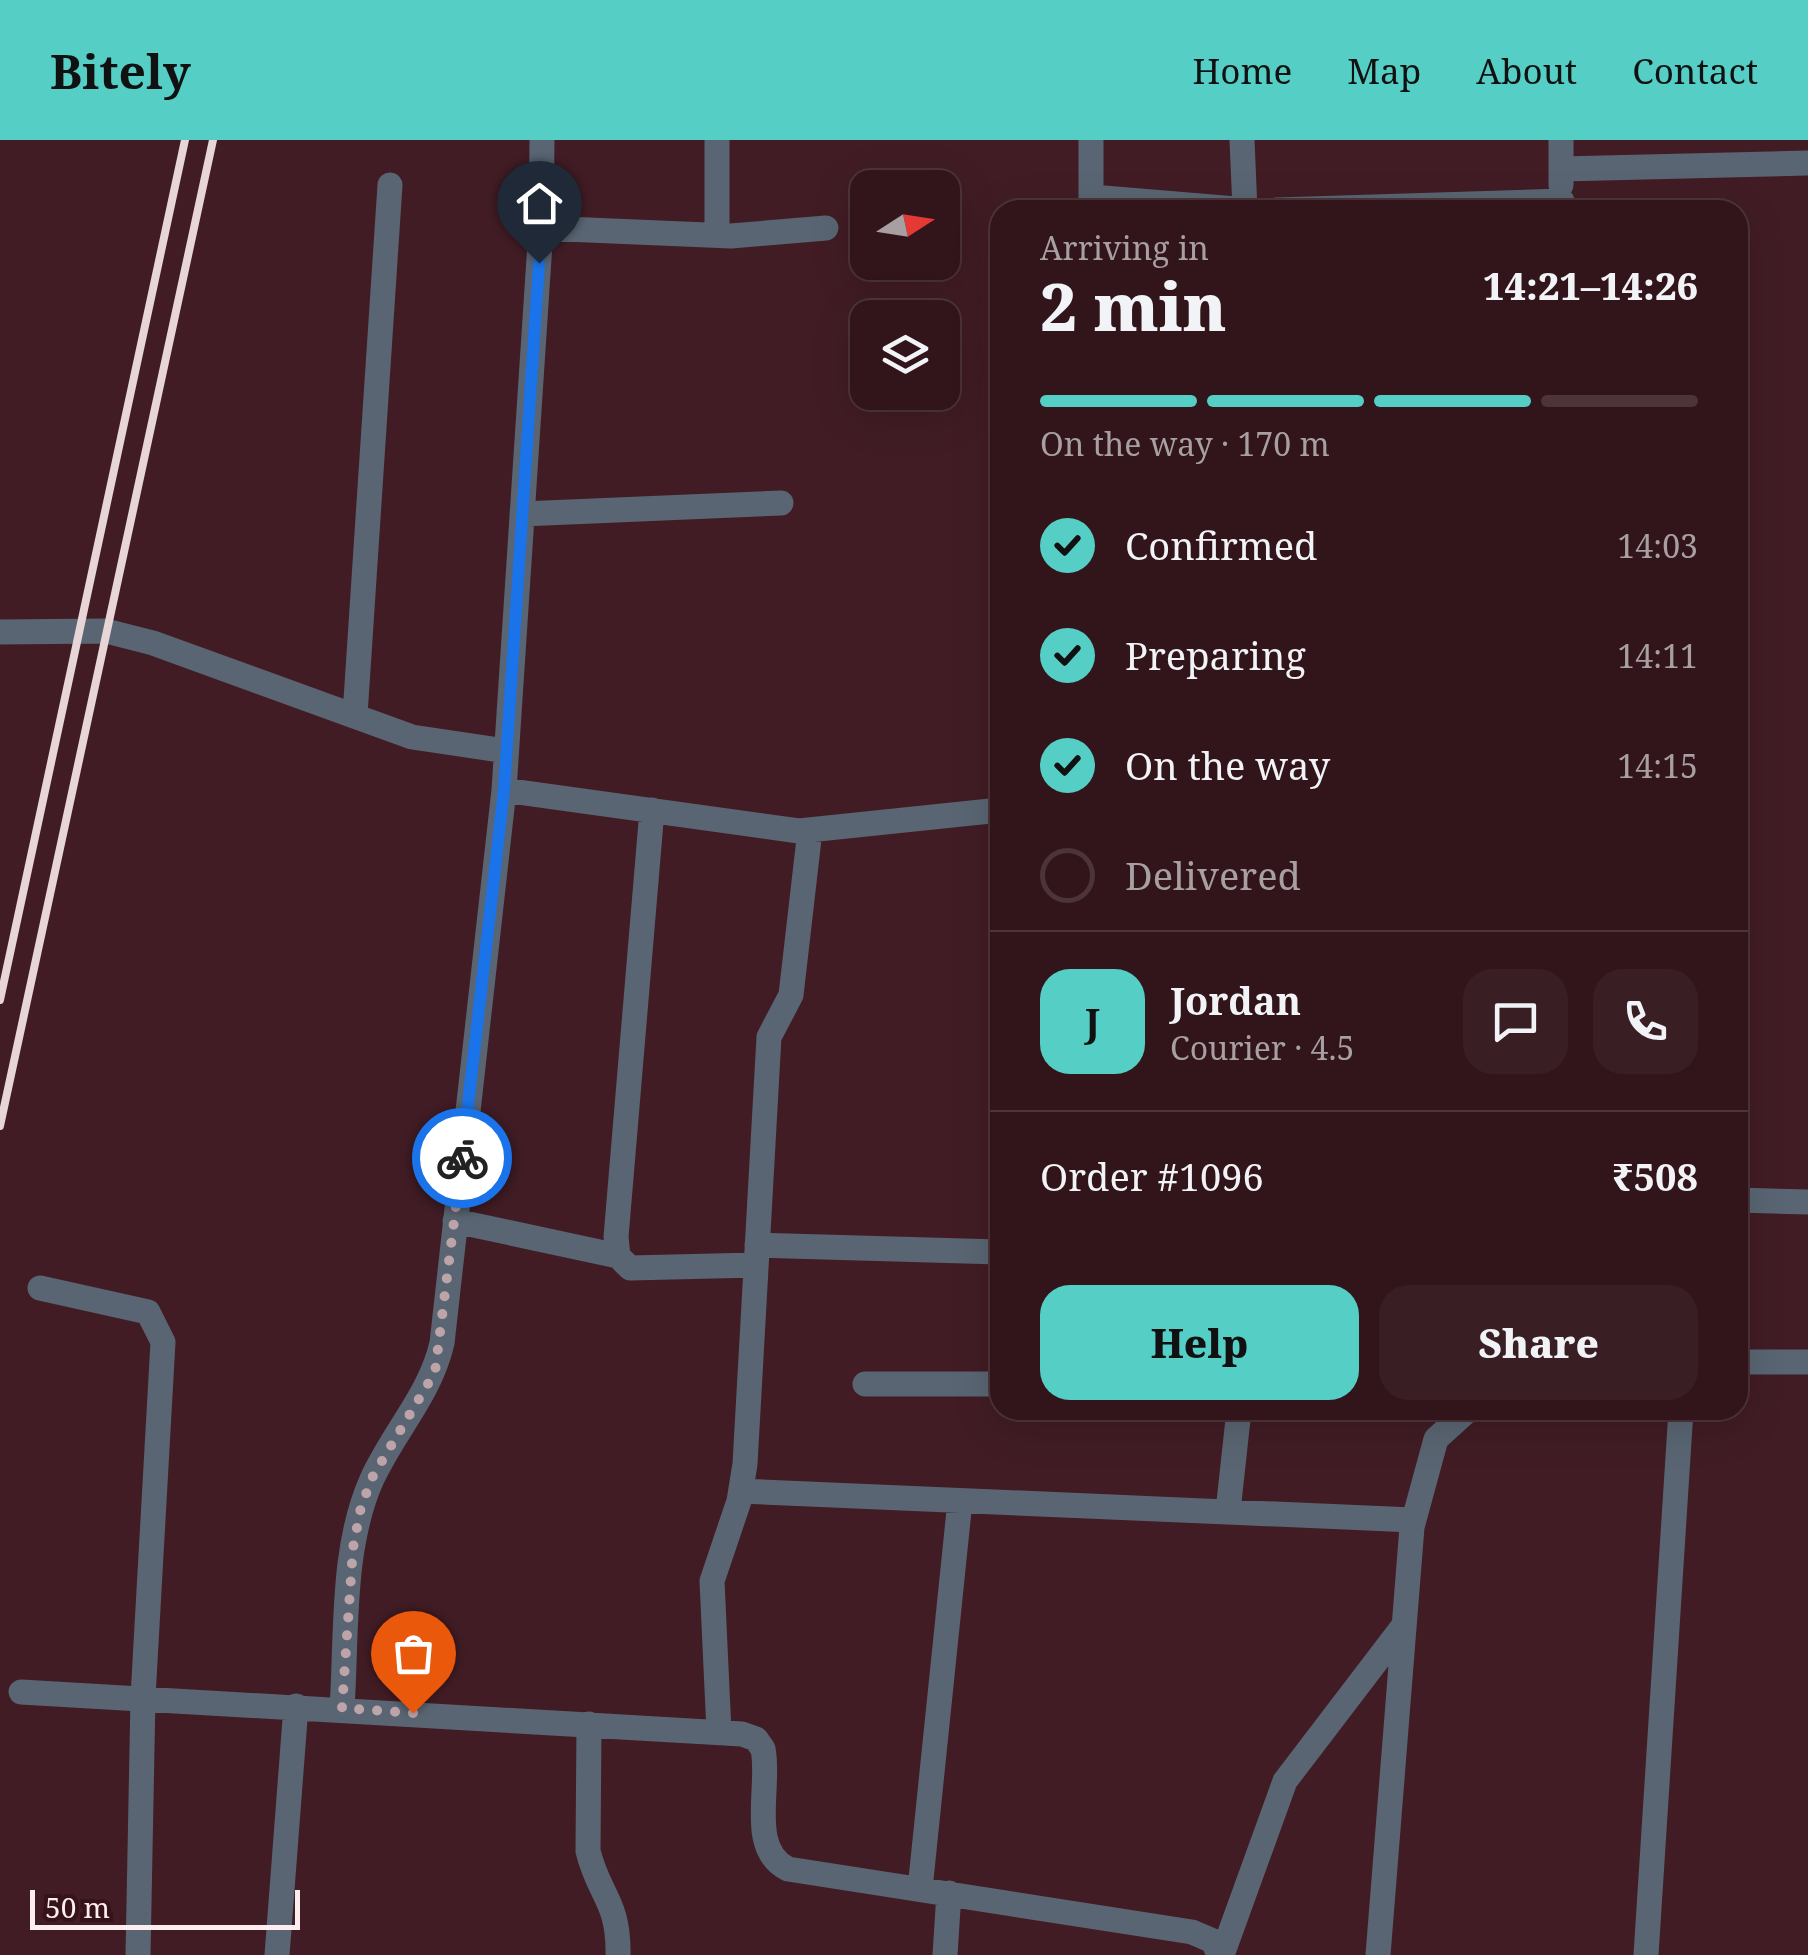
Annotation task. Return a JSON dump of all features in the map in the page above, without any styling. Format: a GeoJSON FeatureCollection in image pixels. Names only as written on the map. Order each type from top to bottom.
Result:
{"type":"FeatureCollection","features":[{"type":"Feature","properties":{"kind":"street"},"geometry":{"type":"LineString","coordinates":[[342,1708],[353,1548],[361,1507],[373,1476],[435,1372],[456,1221],[504,790],[541,228],[542,140]]}},
{"type":"Feature","properties":{"kind":"street"},"geometry":{"type":"LineString","coordinates":[[717,140],[717,236]]}},
{"type":"Feature","properties":{"kind":"street"},"geometry":{"type":"LineString","coordinates":[[1090,140],[1091,200]]}},
{"type":"Feature","properties":{"kind":"street"},"geometry":{"type":"LineString","coordinates":[[1242,140],[1245,200]]}},
{"type":"Feature","properties":{"kind":"street"},"geometry":{"type":"LineString","coordinates":[[1561,140],[1562,200]]}},
{"type":"Feature","properties":{"kind":"street"},"geometry":{"type":"LineString","coordinates":[[1561,169],[1716,153],[1808,164]]}},
{"type":"Feature","properties":{"kind":"street"},"geometry":{"type":"LineString","coordinates":[[355,715],[390,185]]}},
{"type":"Feature","properties":{"kind":"street"},"geometry":{"type":"LineString","coordinates":[[541,228],[717,236],[826,228]]}},
{"type":"Feature","properties":{"kind":"street"},"geometry":{"type":"LineString","coordinates":[[522,514],[780,503]]}},
{"type":"Feature","properties":{"kind":"street"},"geometry":{"type":"LineString","coordinates":[[0,632],[106,631],[153,643],[412,738],[506,752]]}},
{"type":"Feature","properties":{"kind":"street"},"geometry":{"type":"LineString","coordinates":[[504,790],[810,830],[990,811]]}},
{"type":"Feature","properties":{"kind":"street"},"geometry":{"type":"LineString","coordinates":[[618,1256],[652,810]]}},
{"type":"Feature","properties":{"kind":"street"},"geometry":{"type":"LineString","coordinates":[[718,1732],[712,1581],[741,1491],[769,1037],[791,995],[810,830]]}},
{"type":"Feature","properties":{"kind":"street"},"geometry":{"type":"LineString","coordinates":[[1748,1200],[1808,1202]]}},
{"type":"Feature","properties":{"kind":"street"},"geometry":{"type":"LineString","coordinates":[[456,1221],[618,1256],[630,1268],[756,1255],[990,1252]]}},
{"type":"Feature","properties":{"kind":"street"},"geometry":{"type":"LineString","coordinates":[[40,1288],[148,1312],[163,1342],[143,1698],[138,1955]]}},
{"type":"Feature","properties":{"kind":"street"},"geometry":{"type":"LineString","coordinates":[[1748,1362],[1808,1362]]}},
{"type":"Feature","properties":{"kind":"street"},"geometry":{"type":"LineString","coordinates":[[865,1384],[990,1384]]}},
{"type":"Feature","properties":{"kind":"street"},"geometry":{"type":"LineString","coordinates":[[1228,1512],[1238,1420]]}},
{"type":"Feature","properties":{"kind":"street"},"geometry":{"type":"LineString","coordinates":[[1378,1955],[1401,1629],[1413,1520],[1436,1439],[1457,1420]]}},
{"type":"Feature","properties":{"kind":"street"},"geometry":{"type":"LineString","coordinates":[[1646,1955],[1680,1420]]}},
{"type":"Feature","properties":{"kind":"street"},"geometry":{"type":"LineString","coordinates":[[741,1491],[1413,1520]]}},
{"type":"Feature","properties":{"kind":"street"},"geometry":{"type":"LineString","coordinates":[[920,1889],[960,1500]]}},
{"type":"Feature","properties":{"kind":"street"},"geometry":{"type":"LineString","coordinates":[[1220,1955],[1285,1781],[1401,1629]]}},
{"type":"Feature","properties":{"kind":"street"},"geometry":{"type":"LineString","coordinates":[[20,1692],[718,1732],[756,1739],[764,1749],[765,1842],[776,1863],[788,1869],[1192,1932],[1212,1941],[1220,1955]]}},
{"type":"Feature","properties":{"kind":"street"},"geometry":{"type":"LineString","coordinates":[[277,1955],[296,1706]]}},
{"type":"Feature","properties":{"kind":"street"},"geometry":{"type":"LineString","coordinates":[[589,1724],[588,1851],[592,1871],[614,1906],[618,1955]]}},
{"type":"Feature","properties":{"kind":"street"},"geometry":{"type":"LineString","coordinates":[[946,1955],[948,1894]]}},
{"type":"Feature","properties":{"kind":"railway"},"geometry":{"type":"LineString","coordinates":[[0,1000],[185,140]]}},
{"type":"Feature","properties":{"kind":"railway"},"geometry":{"type":"LineString","coordinates":[[0,1126],[213,140]]}},
{"type":"Feature","properties":{"kind":"way so far"},"geometry":{"type":"LineString","coordinates":[[413,1713],[342,1708],[353,1548],[361,1507],[373,1476],[435,1372],[442,1343],[462,1158]]}},
{"type":"Feature","properties":{"kind":"route"},"geometry":{"type":"LineString","coordinates":[[462,1158],[504,790],[539,263]]}}]}
